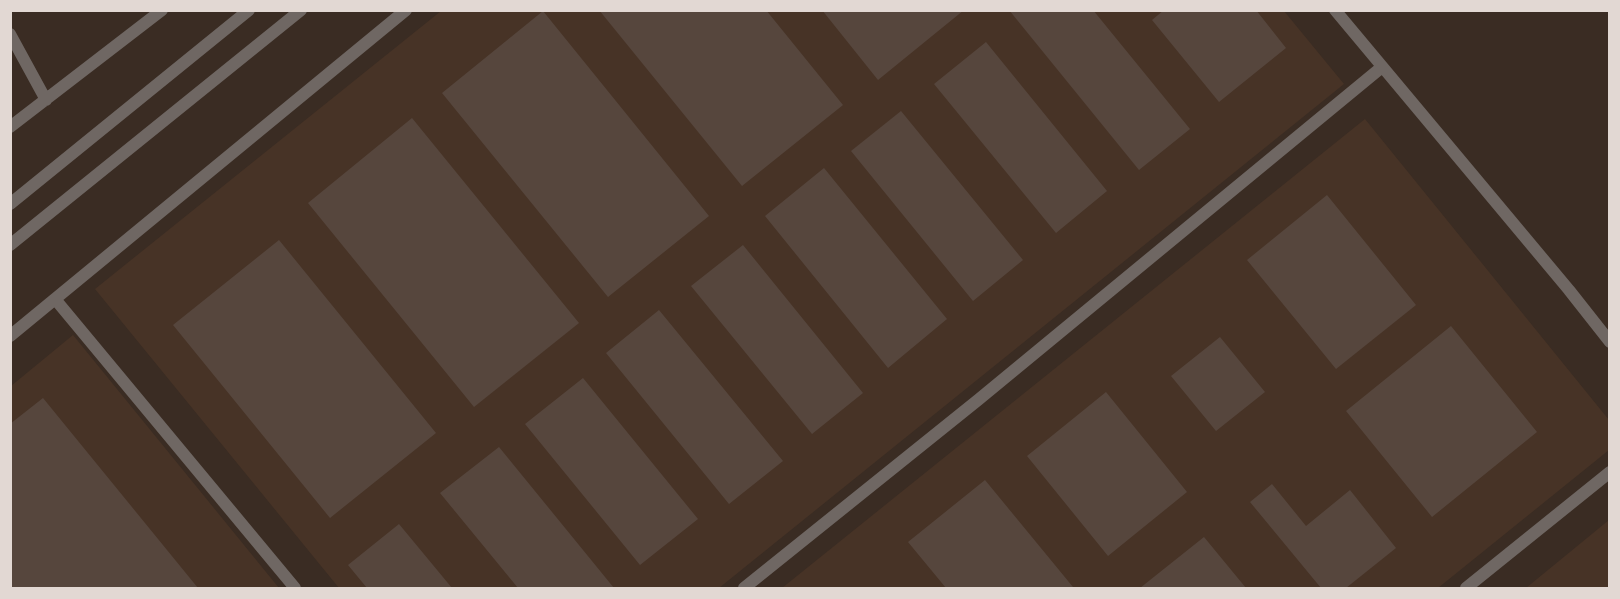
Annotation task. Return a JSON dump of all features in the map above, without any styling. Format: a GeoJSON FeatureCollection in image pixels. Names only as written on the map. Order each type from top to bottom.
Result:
{"type":"FeatureCollection","features":[{"type":"Feature","properties":{"kind":"street"},"geometry":{"type":"LineString","coordinates":[[10,127],[162,10]]}},
{"type":"Feature","properties":{"kind":"street"},"geometry":{"type":"LineString","coordinates":[[10,204],[249,10]]}},
{"type":"Feature","properties":{"kind":"street"},"geometry":{"type":"LineString","coordinates":[[10,245],[301,10]]}},
{"type":"Feature","properties":{"kind":"street"},"geometry":{"type":"LineString","coordinates":[[10,336],[406,10]]}},
{"type":"Feature","properties":{"kind":"street"},"geometry":{"type":"LineString","coordinates":[[1335,10],[1610,342]]}},
{"type":"Feature","properties":{"kind":"street"},"geometry":{"type":"LineString","coordinates":[[10,34],[46,100]]}},
{"type":"Feature","properties":{"kind":"street"},"geometry":{"type":"LineString","coordinates":[[744,588],[978,400],[1382,67]]}},
{"type":"Feature","properties":{"kind":"street"},"geometry":{"type":"LineString","coordinates":[[55,299],[295,588]]}},
{"type":"Feature","properties":{"kind":"street"},"geometry":{"type":"LineString","coordinates":[[1466,588],[1610,472]]}},
{"type":"Feature","properties":{"kind":"shaded area"},"geometry":{"type":"Polygon","coordinates":[[[441,11],[1284,11],[1344,84],[719,588],[339,588],[95,289],[441,11]]]}},
{"type":"Feature","properties":{"kind":"shaded area"},"geometry":{"type":"Polygon","coordinates":[[[1365,119],[1609,420],[1609,450],[1438,588],[782,588],[1365,119]]]}},
{"type":"Feature","properties":{"kind":"shaded area"},"geometry":{"type":"Polygon","coordinates":[[[73,335],[279,588],[11,588],[11,386],[73,335]]]}},
{"type":"Feature","properties":{"kind":"shaded area"},"geometry":{"type":"Polygon","coordinates":[[[1609,520],[1609,588],[1526,588],[1609,520]]]}},
{"type":"Feature","properties":{"kind":"building"},"geometry":{"type":"Polygon","coordinates":[[[599,10],[766,10],[843,105],[742,186],[599,10]]]}},
{"type":"Feature","properties":{"kind":"building"},"geometry":{"type":"Polygon","coordinates":[[[822,10],[964,10],[878,80],[822,10]]]}},
{"type":"Feature","properties":{"kind":"building"},"geometry":{"type":"Polygon","coordinates":[[[1009,10],[1093,10],[1190,129],[1139,170],[1009,10]]]}},
{"type":"Feature","properties":{"kind":"building"},"geometry":{"type":"Polygon","coordinates":[[[1164,10],[1256,10],[1286,48],[1219,102],[1152,20],[1164,10]]]}},
{"type":"Feature","properties":{"kind":"building"},"geometry":{"type":"Polygon","coordinates":[[[543,11],[709,216],[608,297],[442,93],[543,11]]]}},
{"type":"Feature","properties":{"kind":"building"},"geometry":{"type":"Polygon","coordinates":[[[986,42],[1107,191],[1056,233],[934,84],[986,42]]]}},
{"type":"Feature","properties":{"kind":"building"},"geometry":{"type":"Polygon","coordinates":[[[901,111],[1023,260],[973,301],[851,151],[901,111]]]}},
{"type":"Feature","properties":{"kind":"building"},"geometry":{"type":"Polygon","coordinates":[[[412,118],[579,323],[474,407],[308,203],[412,118]]]}},
{"type":"Feature","properties":{"kind":"building"},"geometry":{"type":"Polygon","coordinates":[[[824,168],[947,319],[888,368],[765,216],[824,168]]]}},
{"type":"Feature","properties":{"kind":"building"},"geometry":{"type":"Polygon","coordinates":[[[1327,195],[1416,305],[1336,369],[1247,260],[1327,195]]]}},
{"type":"Feature","properties":{"kind":"building"},"geometry":{"type":"Polygon","coordinates":[[[279,240],[436,433],[330,518],[173,325],[279,240]]]}},
{"type":"Feature","properties":{"kind":"building"},"geometry":{"type":"Polygon","coordinates":[[[743,245],[863,393],[812,434],[691,286],[743,245]]]}},
{"type":"Feature","properties":{"kind":"building"},"geometry":{"type":"Polygon","coordinates":[[[659,310],[783,461],[729,504],[606,353],[659,310]]]}},
{"type":"Feature","properties":{"kind":"building"},"geometry":{"type":"Polygon","coordinates":[[[1451,326],[1537,432],[1432,517],[1346,411],[1451,326]]]}},
{"type":"Feature","properties":{"kind":"building"},"geometry":{"type":"Polygon","coordinates":[[[1220,337],[1265,392],[1216,431],[1171,376],[1220,337]]]}},
{"type":"Feature","properties":{"kind":"building"},"geometry":{"type":"Polygon","coordinates":[[[583,378],[698,519],[640,565],[525,424],[583,378]]]}},
{"type":"Feature","properties":{"kind":"building"},"geometry":{"type":"Polygon","coordinates":[[[1106,392],[1187,492],[1108,556],[1027,456],[1106,392]]]}},
{"type":"Feature","properties":{"kind":"building"},"geometry":{"type":"Polygon","coordinates":[[[43,398],[198,588],[10,588],[10,424],[43,398]]]}},
{"type":"Feature","properties":{"kind":"building"},"geometry":{"type":"Polygon","coordinates":[[[499,447],[614,588],[518,588],[440,493],[499,447]]]}},
{"type":"Feature","properties":{"kind":"building"},"geometry":{"type":"Polygon","coordinates":[[[985,480],[1072,588],[946,588],[908,542],[985,480]]]}},
{"type":"Feature","properties":{"kind":"building"},"geometry":{"type":"Polygon","coordinates":[[[1272,484],[1306,526],[1350,490],[1396,548],[1346,588],[1321,588],[1250,502],[1272,484]]]}},
{"type":"Feature","properties":{"kind":"building"},"geometry":{"type":"Polygon","coordinates":[[[399,524],[452,588],[367,588],[348,565],[399,524]]]}},
{"type":"Feature","properties":{"kind":"building"},"geometry":{"type":"Polygon","coordinates":[[[1204,537],[1246,588],[1140,588],[1204,537]]]}}]}
